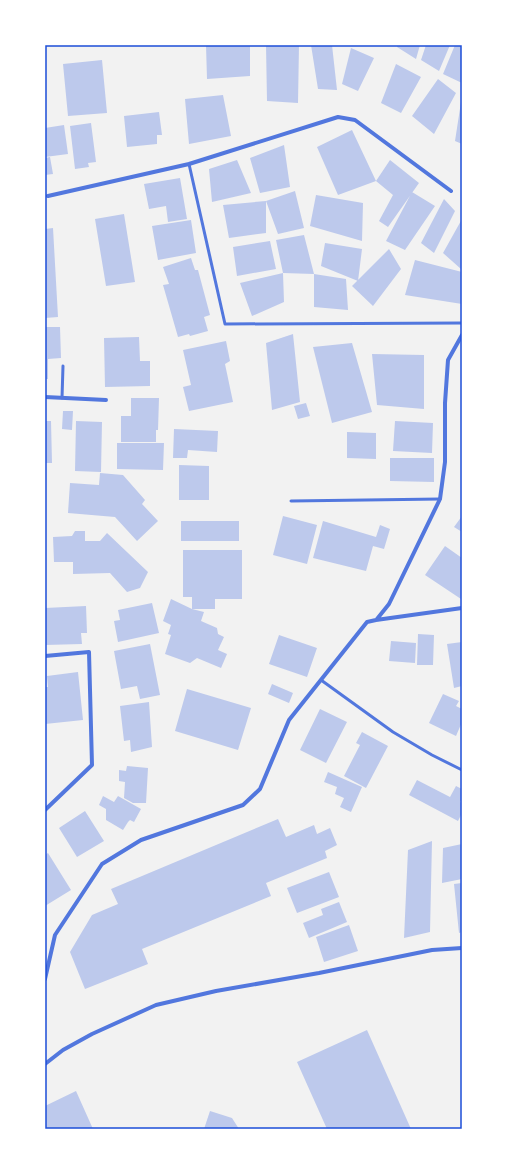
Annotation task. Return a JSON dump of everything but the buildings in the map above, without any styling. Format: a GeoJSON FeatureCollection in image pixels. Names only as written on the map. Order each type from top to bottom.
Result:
{"type":"FeatureCollection","features":[{"type":"Feature","properties":{"kind":"street"},"geometry":{"type":"LineString","coordinates":[[48,196],[189,164],[338,117],[356,120],[451,191]]}},
{"type":"Feature","properties":{"kind":"street"},"geometry":{"type":"LineString","coordinates":[[376,620],[390,604],[440,499],[445,462],[445,403],[448,360],[462,335]]}},
{"type":"Feature","properties":{"kind":"street"},"geometry":{"type":"LineString","coordinates":[[45,397],[106,400]]}},
{"type":"Feature","properties":{"kind":"street"},"geometry":{"type":"LineString","coordinates":[[45,980],[55,935],[102,864],[141,840],[243,805],[260,789],[289,720],[367,622],[462,608]]}},
{"type":"Feature","properties":{"kind":"street"},"geometry":{"type":"LineString","coordinates":[[45,656],[89,652],[92,765],[45,810]]}},
{"type":"Feature","properties":{"kind":"street"},"geometry":{"type":"LineString","coordinates":[[45,1064],[63,1050],[92,1034],[124,1018],[156,1005],[216,991],[319,973],[432,950],[462,948]]}},
{"type":"Feature","properties":{"kind":"lane"},"geometry":{"type":"LineString","coordinates":[[189,164],[225,324],[462,323]]}},
{"type":"Feature","properties":{"kind":"lane"},"geometry":{"type":"LineString","coordinates":[[62,398],[63,366]]}},
{"type":"Feature","properties":{"kind":"lane"},"geometry":{"type":"LineString","coordinates":[[291,501],[440,499]]}},
{"type":"Feature","properties":{"kind":"lane"},"geometry":{"type":"LineString","coordinates":[[321,680],[393,732],[432,755],[462,770]]}}]}
